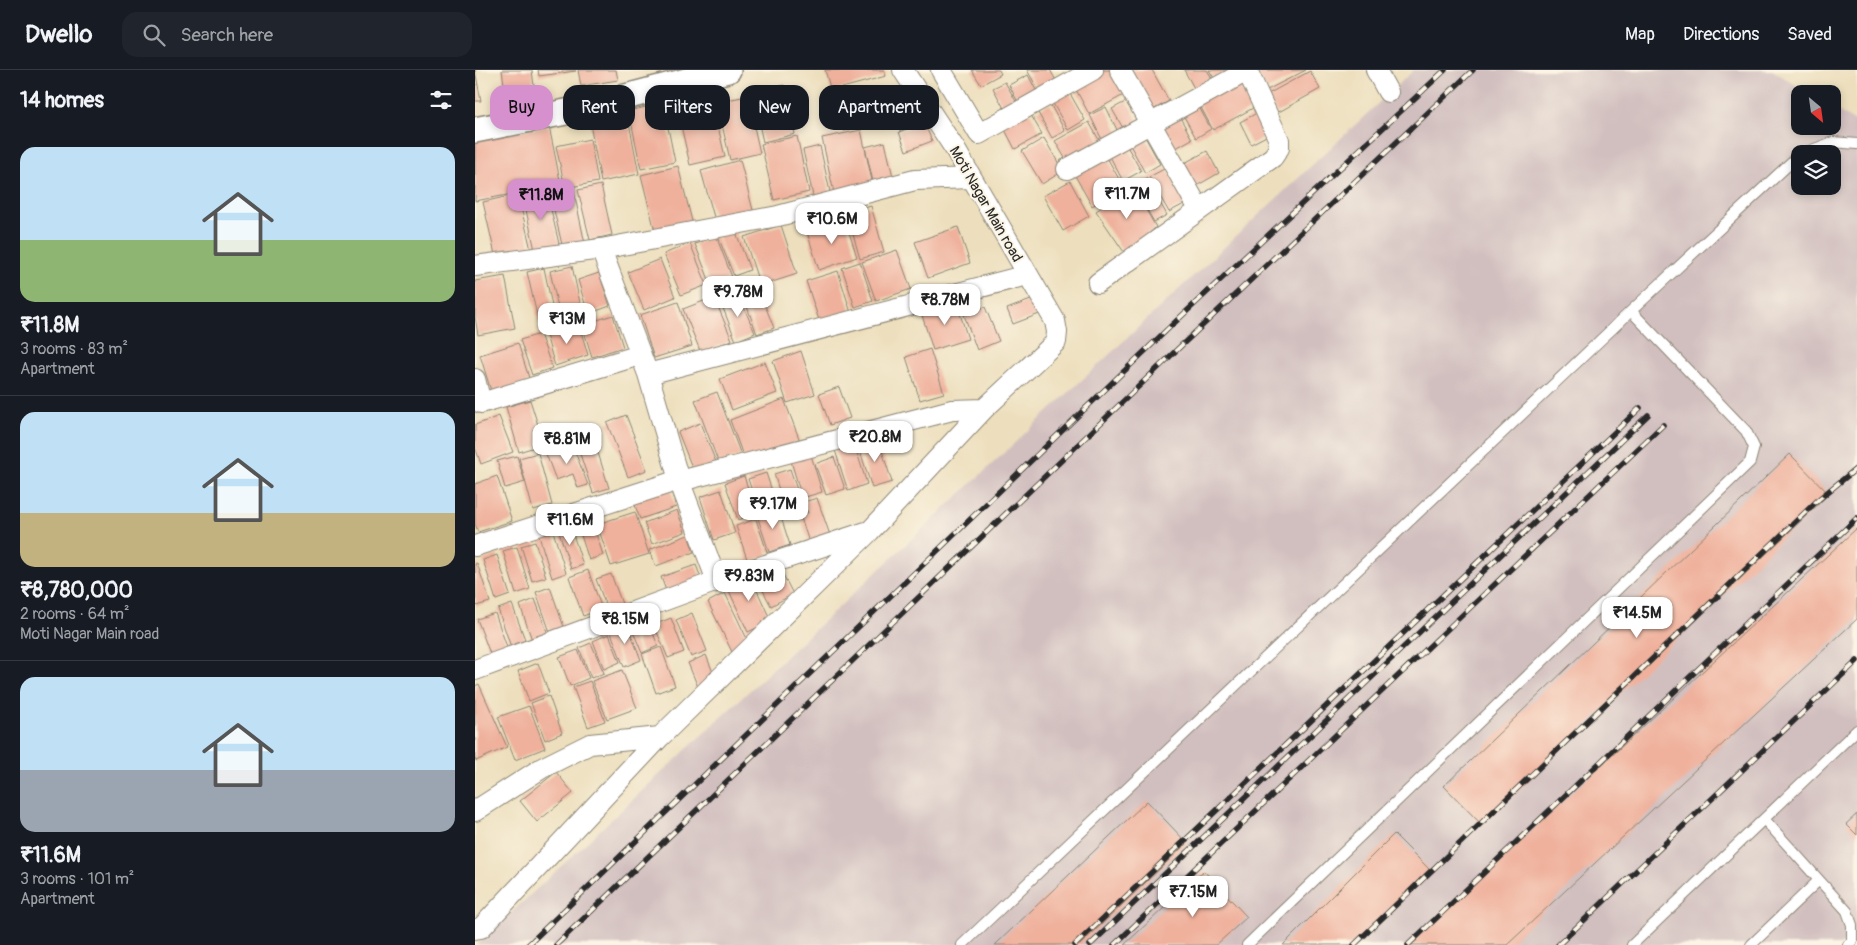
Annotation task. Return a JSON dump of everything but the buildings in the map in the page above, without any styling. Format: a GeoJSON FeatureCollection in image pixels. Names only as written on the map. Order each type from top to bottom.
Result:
{"type":"FeatureCollection","features":[{"type":"Feature","properties":{"kind":"street"},"geometry":{"type":"LineString","coordinates":[[475,130],[576,110],[728,70]]}},
{"type":"Feature","properties":{"kind":"street","name":"Moti Nagar Main road"},"geometry":{"type":"LineString","coordinates":[[903,70],[955,149],[1055,321],[1056,342],[984,408]]}},
{"type":"Feature","properties":{"kind":"street"},"geometry":{"type":"LineString","coordinates":[[941,70],[979,134],[1093,70]]}},
{"type":"Feature","properties":{"kind":"street"},"geometry":{"type":"LineString","coordinates":[[1120,70],[1199,209]]}},
{"type":"Feature","properties":{"kind":"street"},"geometry":{"type":"LineString","coordinates":[[1067,169],[1247,70],[1279,140],[1279,148],[1273,157],[1098,283]]}},
{"type":"Feature","properties":{"kind":"street"},"geometry":{"type":"LineString","coordinates":[[1376,70],[1388,92]]}},
{"type":"Feature","properties":{"kind":"street"},"geometry":{"type":"LineString","coordinates":[[475,266],[601,250],[778,216],[915,180],[972,178]]}},
{"type":"Feature","properties":{"kind":"street"},"geometry":{"type":"LineString","coordinates":[[601,250],[648,374],[679,480],[717,581]]}},
{"type":"Feature","properties":{"kind":"street"},"geometry":{"type":"LineString","coordinates":[[648,374],[1027,275]]}},
{"type":"Feature","properties":{"kind":"street"},"geometry":{"type":"LineString","coordinates":[[475,379],[481,403],[641,355]]}},
{"type":"Feature","properties":{"kind":"street"},"geometry":{"type":"LineString","coordinates":[[475,546],[679,480],[688,480],[952,410],[984,408]]}},
{"type":"Feature","properties":{"kind":"street"},"geometry":{"type":"LineString","coordinates":[[475,929],[481,928],[660,737],[870,531],[984,408]]}},
{"type":"Feature","properties":{"kind":"street"},"geometry":{"type":"LineString","coordinates":[[475,670],[717,581],[870,531]]}},
{"type":"Feature","properties":{"kind":"street"},"geometry":{"type":"LineString","coordinates":[[475,811],[542,768],[590,744],[660,737]]}},
{"type":"Feature","properties":{"kind":"lane"},"geometry":{"type":"LineString","coordinates":[[1825,145],[1833,142],[1857,144]]}},
{"type":"Feature","properties":{"kind":"lane"},"geometry":{"type":"LineString","coordinates":[[962,945],[1631,310],[1791,162]]}},
{"type":"Feature","properties":{"kind":"lane"},"geometry":{"type":"LineString","coordinates":[[1247,945],[1750,462],[1754,447],[1746,431],[1631,310]]}},
{"type":"Feature","properties":{"kind":"lane"},"geometry":{"type":"LineString","coordinates":[[1632,945],[1857,730]]}},
{"type":"Feature","properties":{"kind":"lane"},"geometry":{"type":"LineString","coordinates":[[1764,819],[1847,912],[1853,925],[1852,941],[1848,945]]}},
{"type":"Feature","properties":{"kind":"lane"},"geometry":{"type":"LineString","coordinates":[[1751,945],[1819,880]]}},
{"type":"Feature","properties":{"kind":"shaded area"},"geometry":{"type":"Polygon","coordinates":[[[1414,70],[1772,70],[1796,85],[1791,85],[1791,135],[1841,135],[1841,113],[1857,123],[1857,945],[477,945],[1414,70]]]}},
{"type":"Feature","properties":{"kind":"railway"},"geometry":{"type":"LineString","coordinates":[[528,945],[1172,325],[1445,70]]}},
{"type":"Feature","properties":{"kind":"railway"},"geometry":{"type":"LineString","coordinates":[[556,945],[1185,342],[1473,70]]}},
{"type":"Feature","properties":{"kind":"railway"},"geometry":{"type":"LineString","coordinates":[[1075,945],[1640,408]]}},
{"type":"Feature","properties":{"kind":"railway"},"geometry":{"type":"LineString","coordinates":[[1090,945],[1648,415]]}},
{"type":"Feature","properties":{"kind":"railway"},"geometry":{"type":"LineString","coordinates":[[1114,945],[1663,425]]}},
{"type":"Feature","properties":{"kind":"railway"},"geometry":{"type":"LineString","coordinates":[[1354,945],[1819,499],[1857,468]]}},
{"type":"Feature","properties":{"kind":"railway"},"geometry":{"type":"LineString","coordinates":[[1408,945],[1857,518]]}},
{"type":"Feature","properties":{"kind":"railway"},"geometry":{"type":"LineString","coordinates":[[1558,945],[1857,661]]}}]}
